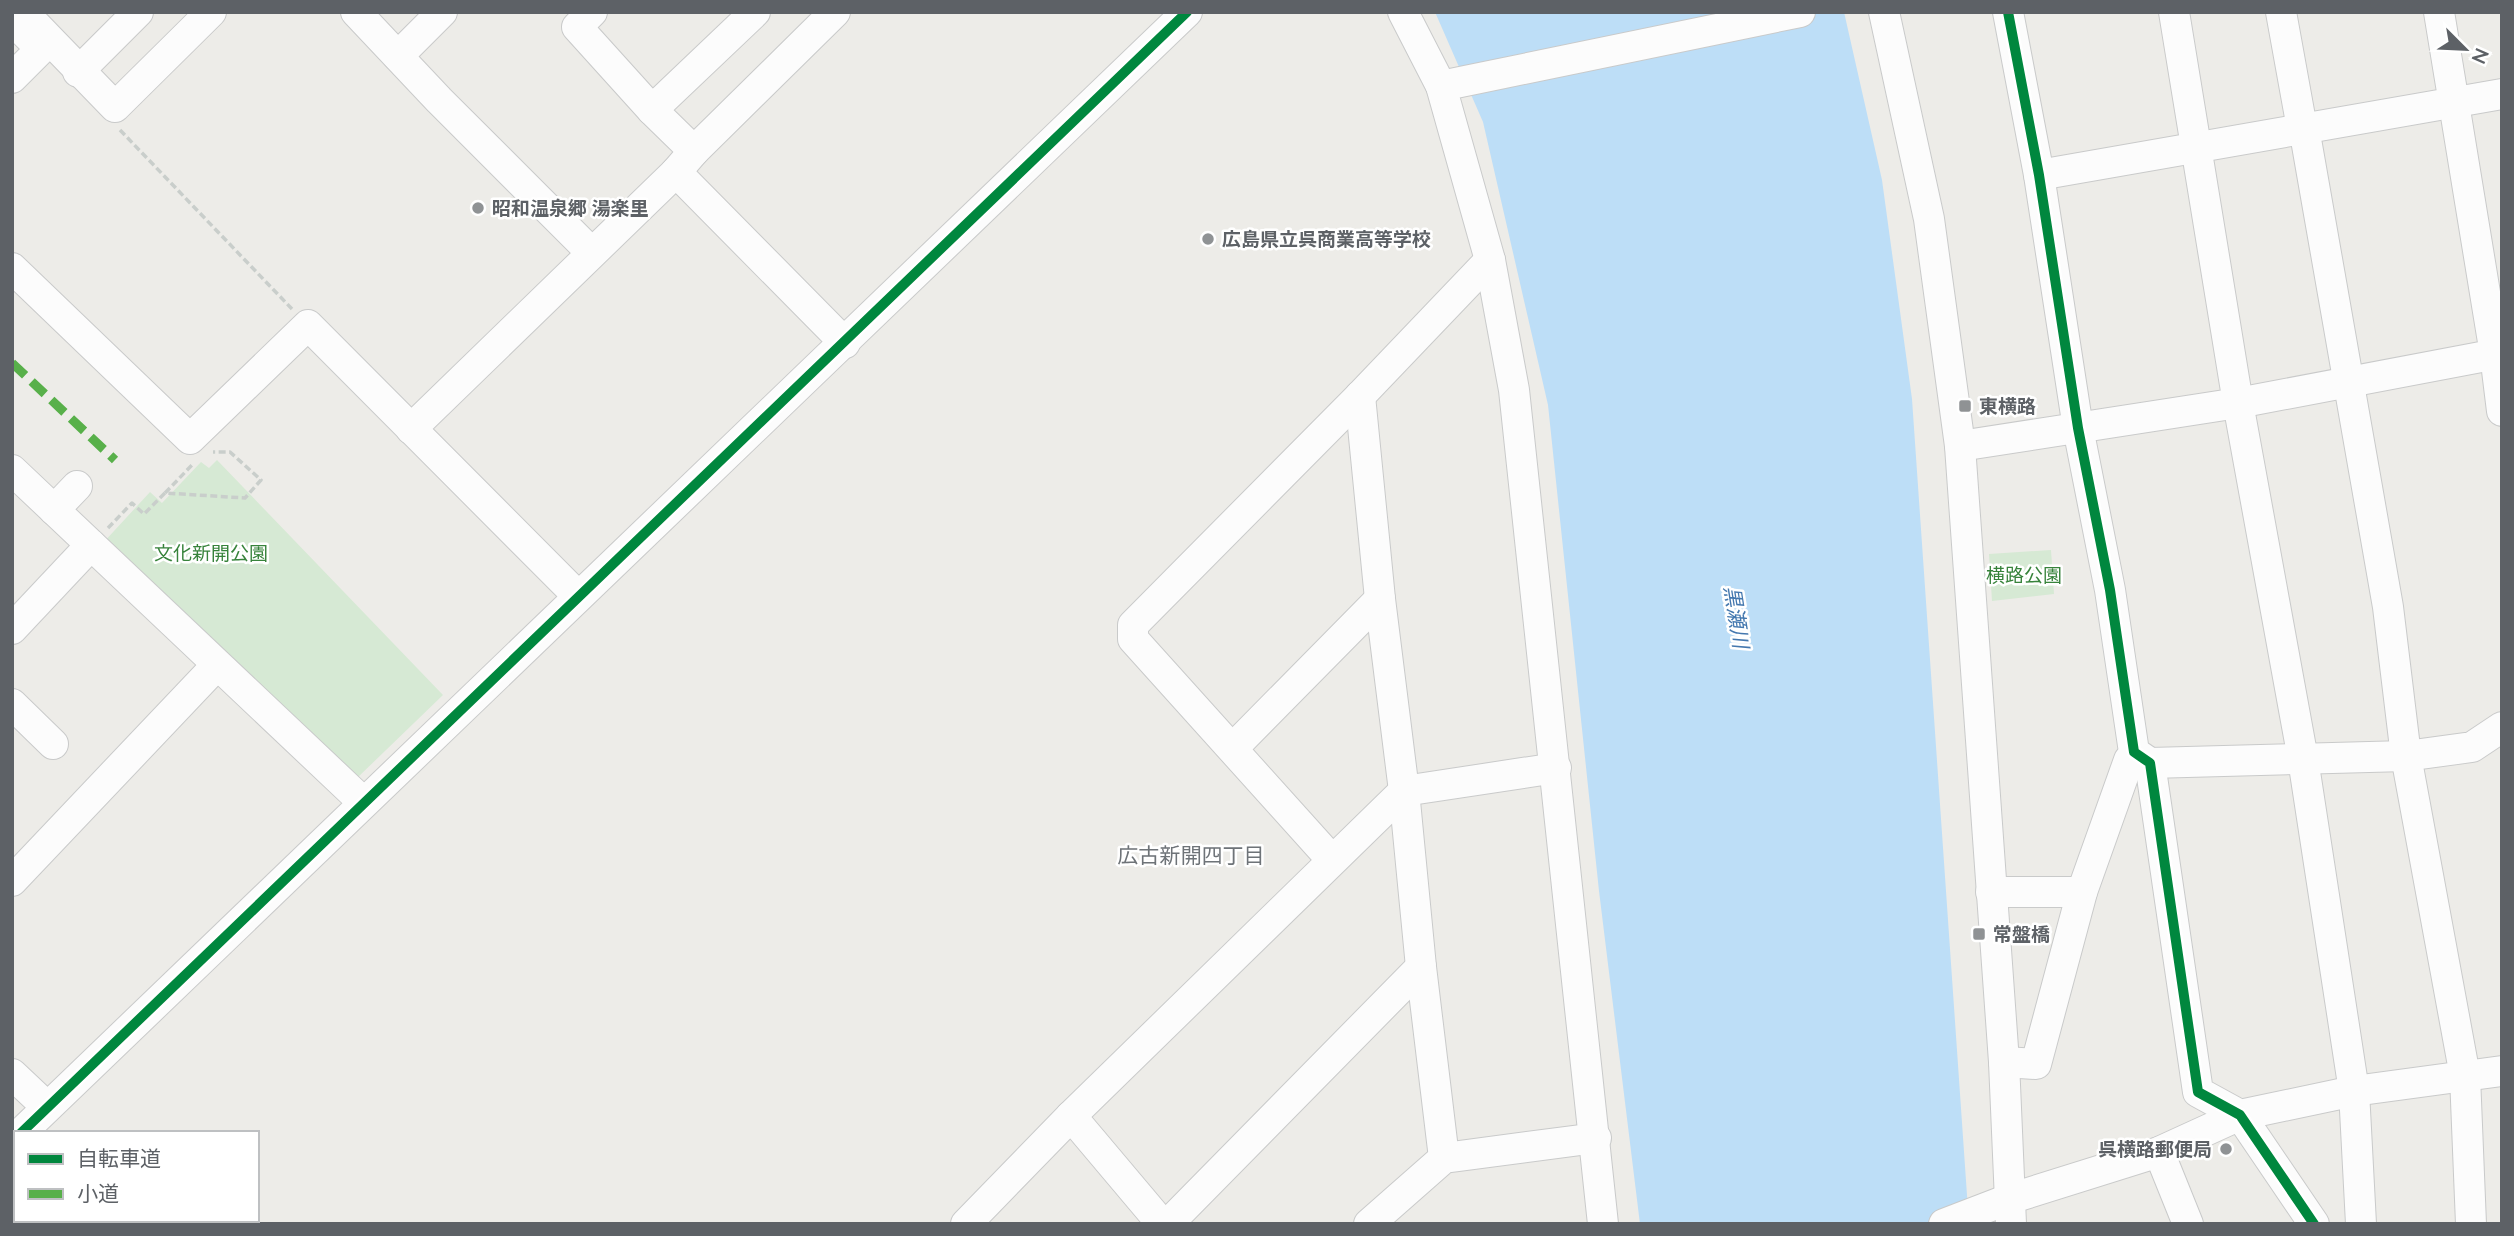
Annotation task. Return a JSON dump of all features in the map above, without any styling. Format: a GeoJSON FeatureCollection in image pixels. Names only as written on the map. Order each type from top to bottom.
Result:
{"type":"FeatureCollection","features":[{"type":"Feature","properties":{"kind":"street"},"geometry":{"type":"LineString","coordinates":[[23,12],[78,72],[115,107],[211,12]]}},
{"type":"Feature","properties":{"kind":"street"},"geometry":{"type":"LineString","coordinates":[[78,72],[138,12]]}},
{"type":"Feature","properties":{"kind":"street"},"geometry":{"type":"LineString","coordinates":[[356,12],[439,100],[591,252]]}},
{"type":"Feature","properties":{"kind":"street"},"geometry":{"type":"LineString","coordinates":[[398,56],[442,12]]}},
{"type":"Feature","properties":{"kind":"street"},"geometry":{"type":"LineString","coordinates":[[592,12],[577,27],[652,110],[685,161],[845,343]]}},
{"type":"Feature","properties":{"kind":"street"},"geometry":{"type":"LineString","coordinates":[[652,110],[755,12]]}},
{"type":"Feature","properties":{"kind":"street"},"geometry":{"type":"LineString","coordinates":[[411,429],[835,12]]}},
{"type":"Feature","properties":{"kind":"street"},"geometry":{"type":"LineString","coordinates":[[23,1131],[577,595],[845,343],[1187,12]]}},
{"type":"Feature","properties":{"kind":"street"},"geometry":{"type":"LineString","coordinates":[[1403,12],[1449,85],[1490,260],[1514,390],[1596,1138],[1603,1224]]}},
{"type":"Feature","properties":{"kind":"street"},"geometry":{"type":"LineString","coordinates":[[1449,85],[1800,12]]}},
{"type":"Feature","properties":{"kind":"street"},"geometry":{"type":"LineString","coordinates":[[1884,12],[1929,219],[1960,446],[2004,1062],[2004,1209]]}},
{"type":"Feature","properties":{"kind":"street"},"geometry":{"type":"LineString","coordinates":[[2008,12],[2039,175],[2078,428],[2110,590],[2134,752],[2150,763],[2199,1093],[2240,1115],[2314,1224]]}},
{"type":"Feature","properties":{"kind":"street"},"geometry":{"type":"LineString","coordinates":[[2174,12],[2238,403],[2303,759],[2354,1091],[2361,1224]]}},
{"type":"Feature","properties":{"kind":"street"},"geometry":{"type":"LineString","coordinates":[[2281,12],[2304,128],[2388,607],[2406,756],[2465,1076],[2471,1224]]}},
{"type":"Feature","properties":{"kind":"street"},"geometry":{"type":"LineString","coordinates":[[2439,12],[2452,103],[2498,354],[2502,411]]}},
{"type":"Feature","properties":{"kind":"street"},"geometry":{"type":"LineString","coordinates":[[12,20],[41,49],[12,78]]}},
{"type":"Feature","properties":{"kind":"street"},"geometry":{"type":"LineString","coordinates":[[2039,175],[2502,94]]}},
{"type":"Feature","properties":{"kind":"street"},"geometry":{"type":"LineString","coordinates":[[1332,860],[1133,639],[1133,625],[1360,396],[1490,260]]}},
{"type":"Feature","properties":{"kind":"street"},"geometry":{"type":"LineString","coordinates":[[12,268],[190,439],[308,325],[577,595]]}},
{"type":"Feature","properties":{"kind":"street"},"geometry":{"type":"LineString","coordinates":[[1960,446],[2238,403],[2498,354]]}},
{"type":"Feature","properties":{"kind":"street"},"geometry":{"type":"LineString","coordinates":[[1360,396],[1380,599],[1444,1158]]}},
{"type":"Feature","properties":{"kind":"street"},"geometry":{"type":"LineString","coordinates":[[12,470],[363,802]]}},
{"type":"Feature","properties":{"kind":"street"},"geometry":{"type":"LineString","coordinates":[[54,510],[77,486]]}},
{"type":"Feature","properties":{"kind":"street"},"geometry":{"type":"LineString","coordinates":[[12,629],[91,545]]}},
{"type":"Feature","properties":{"kind":"street"},"geometry":{"type":"LineString","coordinates":[[1233,748],[1380,599]]}},
{"type":"Feature","properties":{"kind":"street"},"geometry":{"type":"LineString","coordinates":[[12,881],[217,665]]}},
{"type":"Feature","properties":{"kind":"street"},"geometry":{"type":"LineString","coordinates":[[12,704],[53,744]]}},
{"type":"Feature","properties":{"kind":"street"},"geometry":{"type":"LineString","coordinates":[[2004,1062],[2036,1064],[2082,892],[2129,760],[2150,763],[2406,756],[2472,747],[2502,727]]}},
{"type":"Feature","properties":{"kind":"street"},"geometry":{"type":"LineString","coordinates":[[965,1224],[1071,1116],[1404,792],[1556,768]]}},
{"type":"Feature","properties":{"kind":"street"},"geometry":{"type":"LineString","coordinates":[[1992,892],[2082,892]]}},
{"type":"Feature","properties":{"kind":"street"},"geometry":{"type":"LineString","coordinates":[[1168,1224],[1421,967]]}},
{"type":"Feature","properties":{"kind":"street"},"geometry":{"type":"LineString","coordinates":[[1944,1224],[2004,1209],[2160,1152],[2240,1115],[2354,1091],[2502,1071]]}},
{"type":"Feature","properties":{"kind":"street"},"geometry":{"type":"LineString","coordinates":[[12,1074],[47,1107]]}},
{"type":"Feature","properties":{"kind":"street"},"geometry":{"type":"LineString","coordinates":[[1071,1116],[1162,1224]]}},
{"type":"Feature","properties":{"kind":"street"},"geometry":{"type":"LineString","coordinates":[[1379,1221],[1444,1158],[1596,1138]]}},
{"type":"Feature","properties":{"kind":"street"},"geometry":{"type":"LineString","coordinates":[[2160,1152],[2188,1224]]}},
{"type":"Feature","properties":{"kind":"path"},"geometry":{"type":"LineString","coordinates":[[118,128],[308,325]]}},
{"type":"Feature","properties":{"kind":"path"},"geometry":{"type":"LineString","coordinates":[[165,493],[245,498],[261,480],[230,452],[204,453]]}},
{"type":"Feature","properties":{"kind":"path"},"geometry":{"type":"LineString","coordinates":[[91,545],[132,503],[144,514],[196,461]]}},
{"type":"Feature","properties":{"kind":"green space","name":"文化新開公園"},"geometry":{"type":"Polygon","coordinates":[[[217,460],[443,695],[356,779],[102,544],[150,492],[162,503],[201,462],[209,468],[217,460]]]}},
{"type":"Feature","properties":{"kind":"green space","name":"横路公園"},"geometry":{"type":"Polygon","coordinates":[[[2051,550],[2054,594],[1992,601],[1989,554],[2051,550]]]}},
{"type":"Feature","properties":{"kind":"water","name":"黒瀬川"},"geometry":{"type":"Polygon","coordinates":[[[1435,12],[1844,12],[1882,180],[1912,399],[1969,1224],[1640,1224],[1599,891],[1548,405],[1483,122],[1435,12]]]}},
{"type":"Feature","properties":{"kind":"marked path"},"geometry":{"type":"LineString","coordinates":[[12,363],[115,460]]}},
{"type":"Feature","properties":{"kind":"cycle path"},"geometry":{"type":"LineString","coordinates":[[23,1131],[1187,12]]}},
{"type":"Feature","properties":{"kind":"cycle path"},"geometry":{"type":"LineString","coordinates":[[2008,12],[2039,175],[2078,428],[2110,590],[2134,752],[2150,763],[2198,1092],[2240,1115],[2314,1224]]}},
{"type":"Feature","properties":{"kind":"place","name":"昭和温泉郷 湯楽里"},"geometry":{"type":"Point","coordinates":[478,208]}},
{"type":"Feature","properties":{"kind":"place","name":"広島県立呉商業高等学校"},"geometry":{"type":"Point","coordinates":[1208,239]}},
{"type":"Feature","properties":{"kind":"place","name":"東横路"},"geometry":{"type":"Point","coordinates":[1965,406]}},
{"type":"Feature","properties":{"kind":"place","name":"常盤橋"},"geometry":{"type":"Point","coordinates":[1979,934]}},
{"type":"Feature","properties":{"kind":"place","name":"呉横路郵便局"},"geometry":{"type":"Point","coordinates":[2226,1149]}},
{"type":"Feature","properties":{"kind":"district","name":"広古新開四丁目"},"geometry":{"type":"Point","coordinates":[1191,856]}}]}
